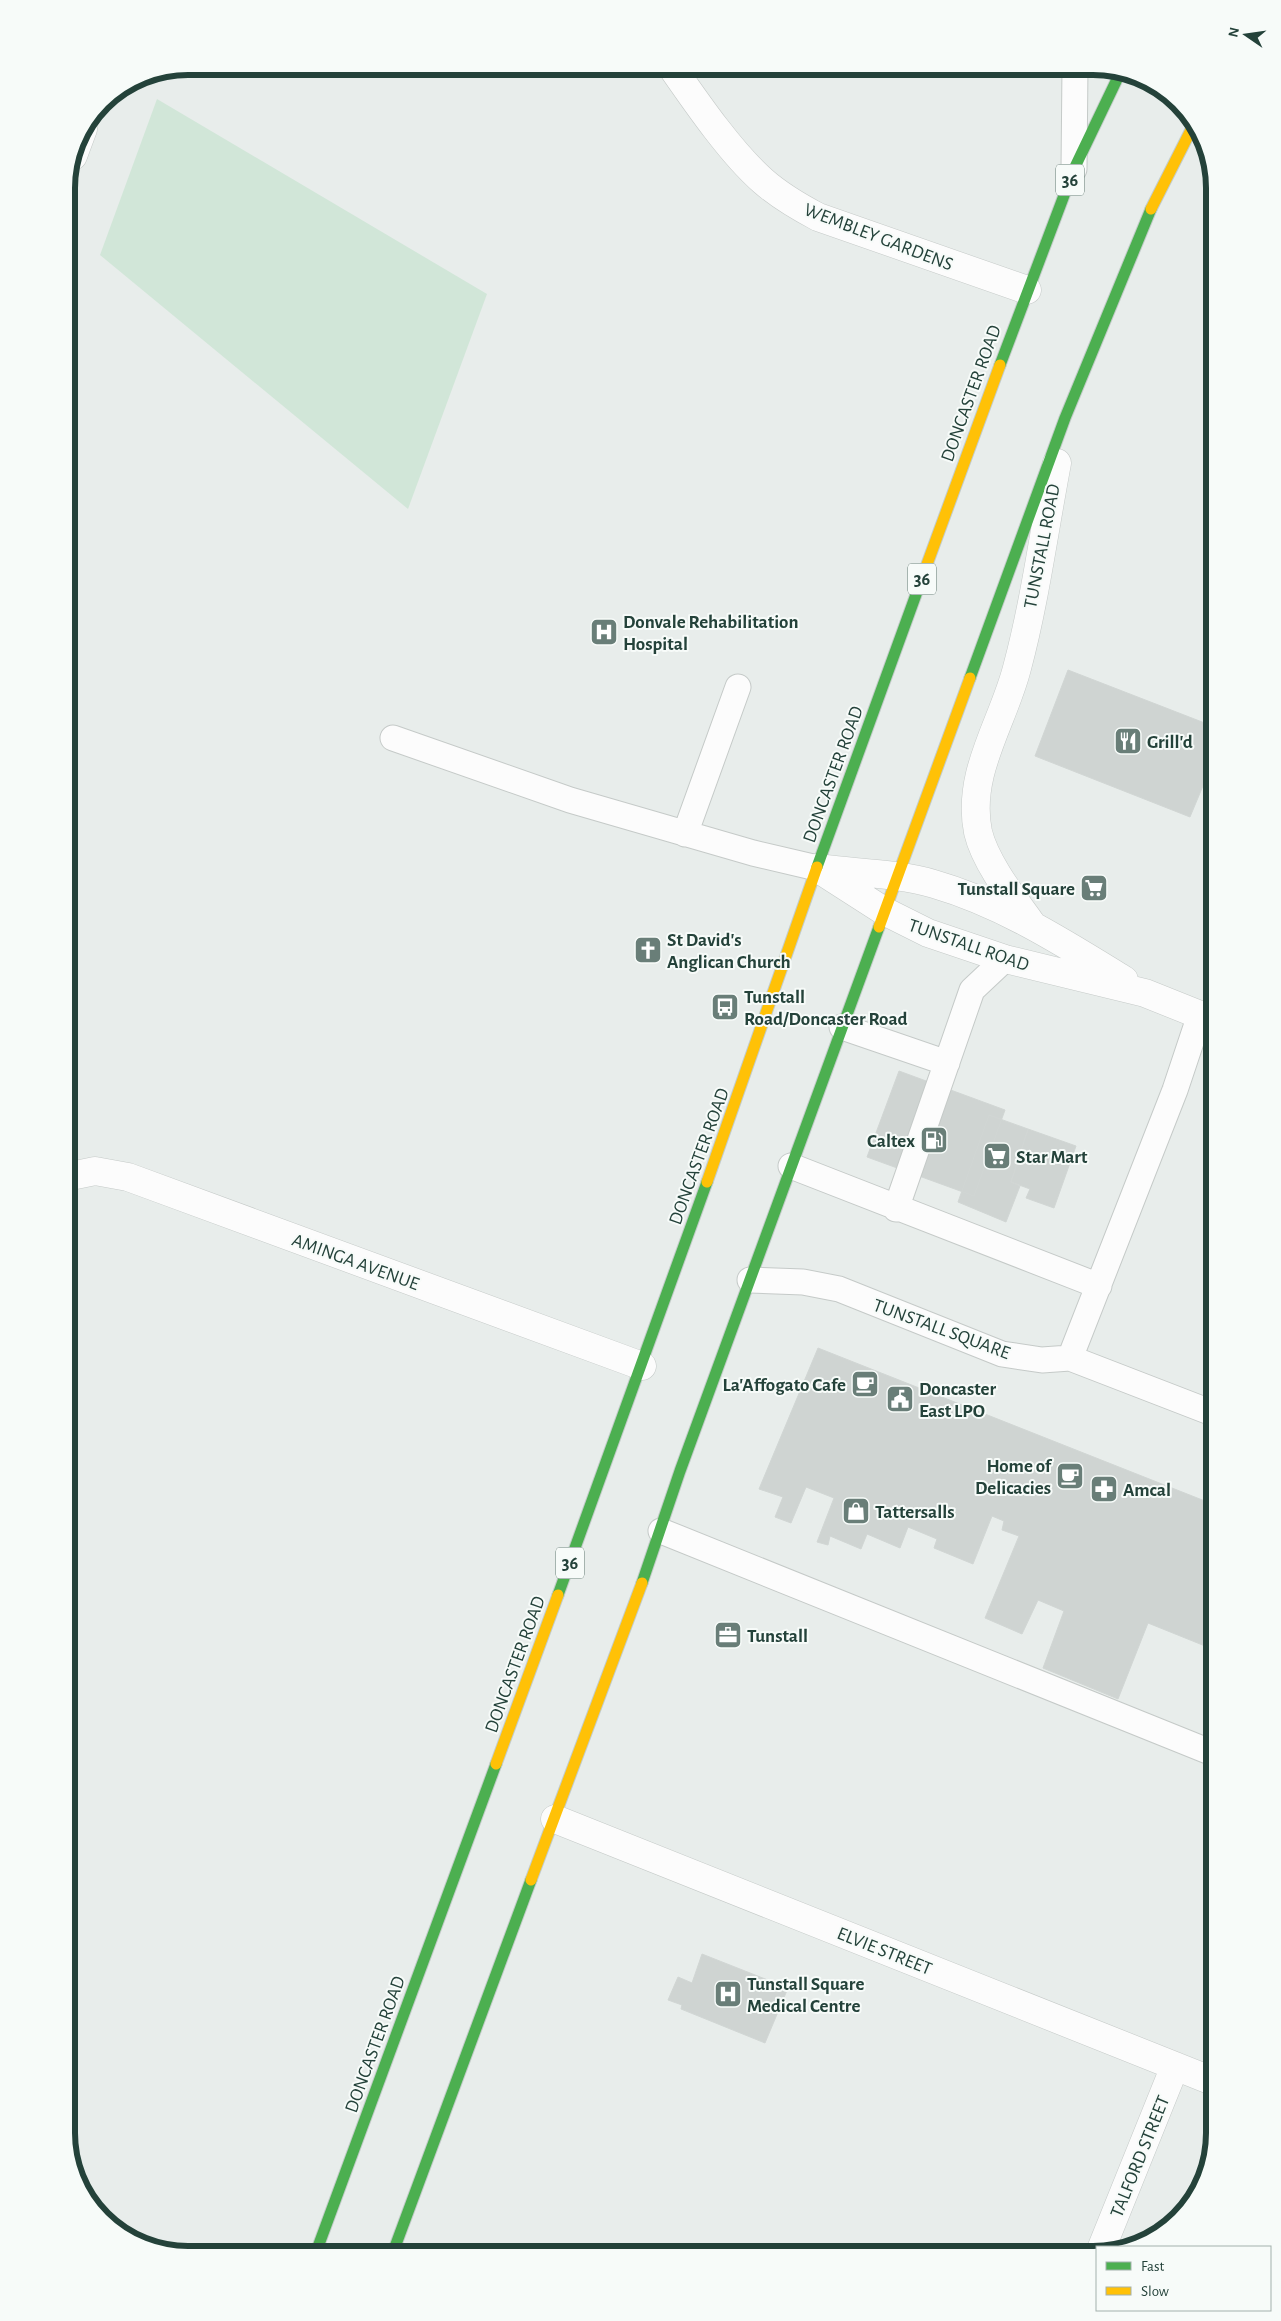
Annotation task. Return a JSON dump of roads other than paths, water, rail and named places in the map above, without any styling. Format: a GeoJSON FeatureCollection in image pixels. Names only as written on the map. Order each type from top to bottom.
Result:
{"type":"FeatureCollection","features":[{"type":"Feature","properties":{"kind":"main road","name":"DONCASTER ROAD"},"geometry":{"type":"LineString","coordinates":[[318,2246],[642,1366],[817,868],[1027,290],[1074,169],[1118,78]]}},
{"type":"Feature","properties":{"kind":"main road"},"geometry":{"type":"LineString","coordinates":[[395,2246],[661,1531],[680,1471],[1065,418],[1151,210],[1190,131]]}},
{"type":"Feature","properties":{"kind":"street","name":"WEMBLEY GARDENS"},"geometry":{"type":"LineString","coordinates":[[678,75],[738,154],[762,181],[789,201],[818,217],[1027,290]]}},
{"type":"Feature","properties":{"kind":"street","name":"TUNSTALL ROAD"},"geometry":{"type":"LineString","coordinates":[[1031,923],[1013,898],[983,848],[976,818],[976,792],[982,763],[1017,668],[1065,418]]}},
{"type":"Feature","properties":{"kind":"street","name":"TUNSTALL ROAD"},"geometry":{"type":"LineString","coordinates":[[817,868],[934,884],[1031,923],[1145,993]]}},
{"type":"Feature","properties":{"kind":"street","name":"TUNSTALL ROAD"},"geometry":{"type":"LineString","coordinates":[[817,868],[884,911],[928,933],[1005,959],[1145,993],[1206,1017]]}},
{"type":"Feature","properties":{"kind":"street","name":"AMINGA AVENUE"},"geometry":{"type":"LineString","coordinates":[[75,1175],[95,1171],[128,1177],[642,1366]]}},
{"type":"Feature","properties":{"kind":"street","name":"ELVIE STREET"},"geometry":{"type":"LineString","coordinates":[[555,1819],[1206,2078]]}},
{"type":"Feature","properties":{"kind":"street","name":"TALFORD STREET"},"geometry":{"type":"LineString","coordinates":[[1103,2245],[1175,2066]]}},
{"type":"Feature","properties":{"kind":"lane"},"geometry":{"type":"LineString","coordinates":[[1074,169],[1075,75]]}},
{"type":"Feature","properties":{"kind":"lane"},"geometry":{"type":"LineString","coordinates":[[685,834],[738,687]]}},
{"type":"Feature","properties":{"kind":"lane"},"geometry":{"type":"LineString","coordinates":[[393,738],[538,790],[685,834],[817,868]]}},
{"type":"Feature","properties":{"kind":"lane"},"geometry":{"type":"LineString","coordinates":[[896,1209],[972,990],[1005,959]]}},
{"type":"Feature","properties":{"kind":"lane"},"geometry":{"type":"LineString","coordinates":[[1070,1358],[1175,1090],[1206,1022]]}},
{"type":"Feature","properties":{"kind":"lane"},"geometry":{"type":"LineString","coordinates":[[842,1027],[946,1063]]}},
{"type":"Feature","properties":{"kind":"lane"},"geometry":{"type":"LineString","coordinates":[[791,1166],[896,1209],[1099,1286]]}},
{"type":"Feature","properties":{"kind":"lane","name":"TUNSTALL SQUARE"},"geometry":{"type":"LineString","coordinates":[[750,1280],[803,1282],[839,1289],[1002,1354],[1042,1360],[1070,1358],[1206,1411]]}},
{"type":"Feature","properties":{"kind":"lane"},"geometry":{"type":"LineString","coordinates":[[661,1531],[1206,1750]]}},
{"type":"Feature","properties":{"kind":"place","name":"Donvale Rehabilitation Hospital"},"geometry":{"type":"Point","coordinates":[604,632]}},
{"type":"Feature","properties":{"kind":"place","name":"Grill'd"},"geometry":{"type":"Point","coordinates":[1128,741]}},
{"type":"Feature","properties":{"kind":"place","name":"Tunstall Square"},"geometry":{"type":"Point","coordinates":[1094,888]}},
{"type":"Feature","properties":{"kind":"place","name":"St David's Anglican Church"},"geometry":{"type":"Point","coordinates":[648,950]}},
{"type":"Feature","properties":{"kind":"place","name":"Tunstall Road/Doncaster Road"},"geometry":{"type":"Point","coordinates":[725,1007]}},
{"type":"Feature","properties":{"kind":"place","name":"Caltex"},"geometry":{"type":"Point","coordinates":[934,1140]}},
{"type":"Feature","properties":{"kind":"place","name":"Star Mart"},"geometry":{"type":"Point","coordinates":[997,1156]}},
{"type":"Feature","properties":{"kind":"place","name":"La'Affogato Cafe"},"geometry":{"type":"Point","coordinates":[865,1384]}},
{"type":"Feature","properties":{"kind":"place","name":"Doncaster East LPO"},"geometry":{"type":"Point","coordinates":[900,1399]}},
{"type":"Feature","properties":{"kind":"place","name":"Home of Delicacies"},"geometry":{"type":"Point","coordinates":[1070,1476]}},
{"type":"Feature","properties":{"kind":"place","name":"Amcal"},"geometry":{"type":"Point","coordinates":[1104,1489]}},
{"type":"Feature","properties":{"kind":"place","name":"Tattersalls"},"geometry":{"type":"Point","coordinates":[856,1511]}},
{"type":"Feature","properties":{"kind":"place","name":"Tunstall"},"geometry":{"type":"Point","coordinates":[728,1635]}},
{"type":"Feature","properties":{"kind":"place","name":"Tunstall Square Medical Centre"},"geometry":{"type":"Point","coordinates":[728,1994]}}]}
